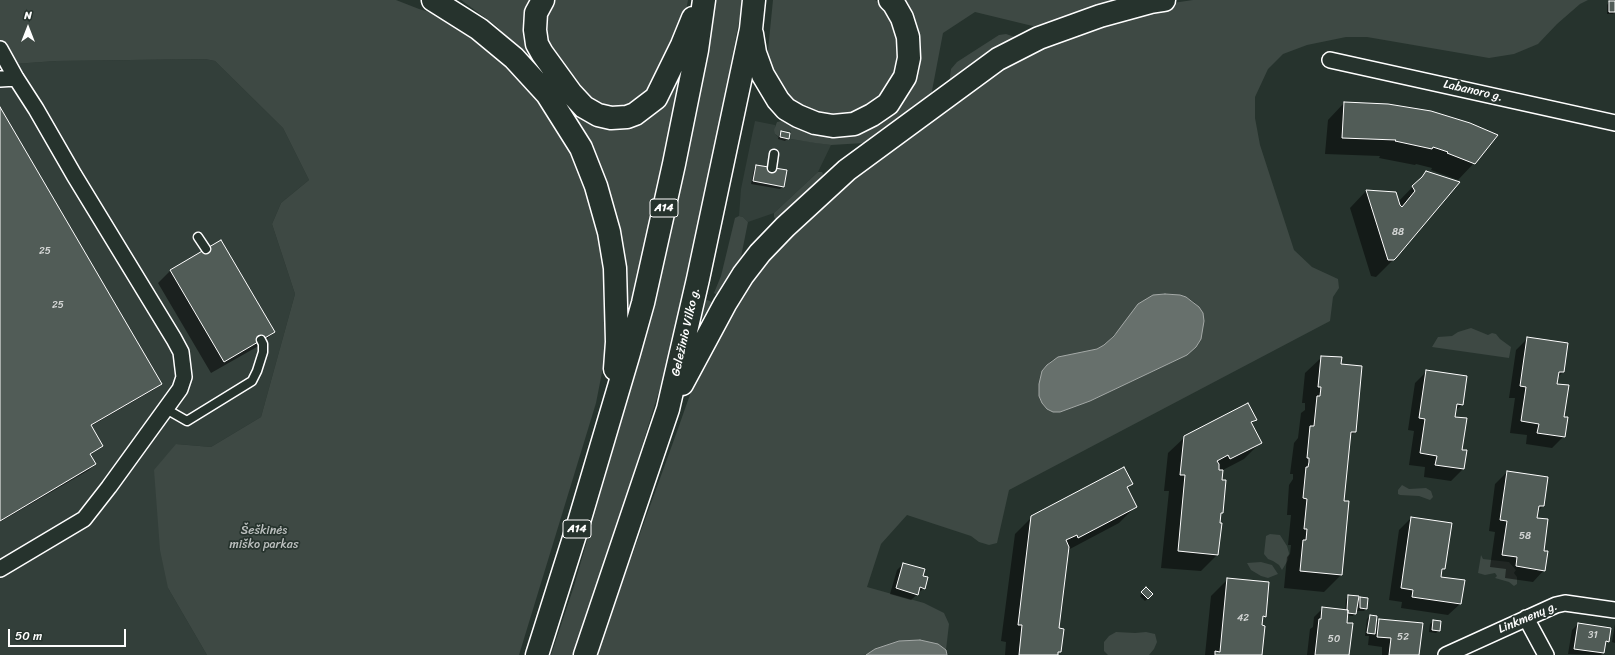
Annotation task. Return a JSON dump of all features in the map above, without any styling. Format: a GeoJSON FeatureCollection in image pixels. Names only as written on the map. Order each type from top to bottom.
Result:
{"type":"FeatureCollection","features":[{"type":"Feature","properties":{"kind":"highway"},"geometry":{"type":"LineString","coordinates":[[433,0],[479,29],[514,58],[547,94],[581,148],[596,186],[603,209],[609,232],[615,268],[617,342],[611,413]]}},
{"type":"Feature","properties":{"kind":"highway"},"geometry":{"type":"LineString","coordinates":[[543,0],[536,13],[535,26],[537,44],[542,53],[571,93],[584,107],[598,115],[619,118],[635,114],[656,98],[702,0]]}},
{"type":"Feature","properties":{"kind":"highway","name":"A14"},"geometry":{"type":"LineString","coordinates":[[537,655],[579,522],[629,353],[646,288],[674,164],[695,58],[702,0]]}},
{"type":"Feature","properties":{"kind":"highway","name":"Geležinio Vilko g."},"geometry":{"type":"LineString","coordinates":[[585,655],[668,409],[698,279],[751,29],[754,0]]}},
{"type":"Feature","properties":{"kind":"highway"},"geometry":{"type":"LineString","coordinates":[[751,29],[755,53],[763,75],[778,100],[786,109],[815,123],[833,126],[854,124],[872,115],[888,104],[905,77],[910,58],[908,37],[902,18],[890,0]]}},
{"type":"Feature","properties":{"kind":"highway"},"geometry":{"type":"LineString","coordinates":[[668,409],[725,304],[743,275],[760,253],[785,227],[846,170],[998,59],[1039,38],[1094,19],[1152,2],[1164,0]]}},
{"type":"Feature","properties":{"kind":"street"},"geometry":{"type":"LineString","coordinates":[[0,49],[70,169],[181,352],[184,377],[180,389],[166,409],[84,519],[0,570]]}},
{"type":"Feature","properties":{"kind":"street","name":"Labanoro g."},"geometry":{"type":"LineString","coordinates":[[1330,60],[1615,123]]}},
{"type":"Feature","properties":{"kind":"street"},"geometry":{"type":"LineString","coordinates":[[0,79],[16,78]]}},
{"type":"Feature","properties":{"kind":"street","name":"Linkmenų g."},"geometry":{"type":"LineString","coordinates":[[1446,655],[1556,604],[1565,603],[1615,610]]}},
{"type":"Feature","properties":{"kind":"street"},"geometry":{"type":"LineString","coordinates":[[1526,618],[1546,655]]}},
{"type":"Feature","properties":{"kind":"lane"},"geometry":{"type":"LineString","coordinates":[[772,168],[774,154]]}},
{"type":"Feature","properties":{"kind":"lane"},"geometry":{"type":"LineString","coordinates":[[198,237],[206,249]]}},
{"type":"Feature","properties":{"kind":"lane"},"geometry":{"type":"LineString","coordinates":[[166,409],[188,421],[252,381],[263,352],[263,344],[261,340]]}},
{"type":"Feature","properties":{"kind":"shaded area"},"geometry":{"type":"Polygon","coordinates":[[[205,59],[215,61],[283,128],[309,180],[281,203],[272,224],[295,294],[261,417],[211,447],[176,444],[168,588],[207,655],[0,655],[0,65],[56,61],[205,59]]]}},
{"type":"Feature","properties":{"kind":"shaded area"},"geometry":{"type":"Polygon","coordinates":[[[755,121],[775,125],[775,134],[778,137],[780,130],[791,131],[791,139],[831,145],[818,172],[774,213],[748,222],[743,217],[739,216],[741,189],[755,121]]]}},
{"type":"Feature","properties":{"kind":"shaded area"},"geometry":{"type":"Polygon","coordinates":[[[1165,294],[1186,297],[1199,307],[1203,313],[1204,321],[1201,339],[1196,347],[1187,355],[1090,401],[1060,412],[1053,412],[1047,409],[1039,396],[1039,384],[1042,371],[1047,365],[1058,357],[1097,349],[1104,345],[1114,336],[1138,304],[1153,295],[1165,294]]]}},
{"type":"Feature","properties":{"kind":"shaded area"},"geometry":{"type":"Polygon","coordinates":[[[920,640],[938,644],[946,650],[947,655],[866,655],[875,649],[899,641],[920,640]]]}},
{"type":"Feature","properties":{"kind":"green space","name":"Šeškinės miško parkas"},"geometry":{"type":"Polygon","coordinates":[[[0,0],[396,0],[419,9],[453,19],[475,34],[541,100],[580,168],[598,224],[607,278],[607,347],[596,403],[519,655],[207,655],[168,588],[160,550],[154,470],[176,444],[211,447],[261,417],[295,294],[272,224],[281,203],[309,180],[283,128],[215,61],[205,59],[56,61],[0,65],[0,0]]]}},
{"type":"Feature","properties":{"kind":"green space"},"geometry":{"type":"Polygon","coordinates":[[[461,0],[534,0],[532,50],[539,68],[495,25],[461,0]]]}},
{"type":"Feature","properties":{"kind":"green space"},"geometry":{"type":"Polygon","coordinates":[[[553,0],[688,0],[684,22],[647,96],[619,111],[588,100],[544,37],[546,11],[553,0]]]}},
{"type":"Feature","properties":{"kind":"green space"},"geometry":{"type":"Polygon","coordinates":[[[715,0],[743,0],[717,136],[669,359],[577,655],[551,655],[574,586],[641,352],[672,216],[702,73],[715,0]]]}},
{"type":"Feature","properties":{"kind":"green space"},"geometry":{"type":"Polygon","coordinates":[[[773,0],[875,0],[883,5],[895,25],[901,50],[896,70],[888,89],[874,104],[853,114],[836,117],[819,115],[788,101],[767,60],[773,0]]]}},
{"type":"Feature","properties":{"kind":"green space"},"geometry":{"type":"Polygon","coordinates":[[[903,0],[1138,0],[1045,29],[975,12],[943,33],[931,96],[883,128],[864,143],[831,145],[791,139],[791,131],[780,130],[779,137],[775,134],[774,130],[777,122],[782,121],[812,133],[908,93],[917,72],[921,49],[916,23],[903,0]]]}},
{"type":"Feature","properties":{"kind":"green space"},"geometry":{"type":"Polygon","coordinates":[[[1193,0],[1588,0],[1580,4],[1557,24],[1538,44],[1514,54],[1489,58],[1367,37],[1346,37],[1307,45],[1283,54],[1268,69],[1255,97],[1255,118],[1260,145],[1294,250],[1312,267],[1338,279],[1339,288],[1333,297],[1330,321],[1009,490],[997,543],[989,545],[979,542],[971,536],[907,515],[881,544],[867,587],[924,603],[944,613],[949,624],[946,650],[938,644],[875,649],[866,655],[596,655],[692,389],[709,353],[746,289],[763,267],[790,237],[862,171],[1006,63],[1042,43],[1159,5],[1193,0]],[[1173,294],[1153,295],[1104,345],[1097,349],[1052,360],[1042,371],[1039,396],[1047,409],[1060,412],[1090,401],[1187,355],[1204,321],[1203,313],[1194,302],[1186,297],[1173,294]]]}},
{"type":"Feature","properties":{"kind":"green space"},"geometry":{"type":"Polygon","coordinates":[[[1006,34],[1024,40],[949,84],[951,69],[957,62],[999,35],[1006,34]]]}},
{"type":"Feature","properties":{"kind":"green space"},"geometry":{"type":"Polygon","coordinates":[[[684,55],[658,187],[629,316],[627,279],[620,233],[595,158],[571,109],[611,128],[684,55]]]}},
{"type":"Feature","properties":{"kind":"green space"},"geometry":{"type":"Polygon","coordinates":[[[818,172],[822,172],[822,178],[777,220],[774,217],[774,213],[818,172]]]}},
{"type":"Feature","properties":{"kind":"green space"},"geometry":{"type":"Polygon","coordinates":[[[739,216],[743,217],[748,222],[741,257],[717,295],[714,293],[721,276],[735,218],[739,216]]]}},
{"type":"Feature","properties":{"kind":"green space"},"geometry":{"type":"Polygon","coordinates":[[[705,299],[712,302],[698,326],[701,312],[705,299]]]}},
{"type":"Feature","properties":{"kind":"green space"},"geometry":{"type":"Polygon","coordinates":[[[1471,328],[1488,335],[1492,333],[1496,334],[1511,347],[1509,358],[1432,347],[1438,337],[1452,336],[1458,332],[1471,328]]]}},
{"type":"Feature","properties":{"kind":"green space"},"geometry":{"type":"Polygon","coordinates":[[[1402,485],[1409,489],[1426,488],[1431,491],[1433,497],[1430,500],[1419,496],[1400,495],[1398,494],[1398,490],[1402,485]]]}},
{"type":"Feature","properties":{"kind":"green space"},"geometry":{"type":"Polygon","coordinates":[[[1270,534],[1280,535],[1287,546],[1289,553],[1288,560],[1282,570],[1279,565],[1268,559],[1264,554],[1266,536],[1270,534]]]}},
{"type":"Feature","properties":{"kind":"green space"},"geometry":{"type":"Polygon","coordinates":[[[1481,555],[1483,559],[1509,562],[1516,570],[1514,573],[1517,577],[1517,584],[1514,586],[1509,582],[1495,578],[1497,576],[1495,573],[1485,575],[1478,573],[1481,555]]]}},
{"type":"Feature","properties":{"kind":"green space"},"geometry":{"type":"Polygon","coordinates":[[[1261,562],[1272,565],[1278,574],[1268,578],[1261,576],[1251,570],[1247,563],[1261,562]]]}},
{"type":"Feature","properties":{"kind":"green space"},"geometry":{"type":"Polygon","coordinates":[[[1116,632],[1146,632],[1155,634],[1157,642],[1149,655],[1108,655],[1104,651],[1104,642],[1109,636],[1116,632]]]}},
{"type":"Feature","properties":{"kind":"building"},"geometry":{"type":"Polygon","coordinates":[[[1609,1],[1615,1],[1615,12],[1609,12],[1609,1]]]}},
{"type":"Feature","properties":{"kind":"building"},"geometry":{"type":"Polygon","coordinates":[[[1344,102],[1388,104],[1431,111],[1470,123],[1498,135],[1475,164],[1433,147],[1432,149],[1395,141],[1396,140],[1342,138],[1344,102]]]}},
{"type":"Feature","properties":{"kind":"building"},"geometry":{"type":"Polygon","coordinates":[[[0,107],[162,384],[91,425],[103,446],[90,454],[96,464],[0,521],[0,107]]]}},
{"type":"Feature","properties":{"kind":"building"},"geometry":{"type":"Polygon","coordinates":[[[781,131],[790,133],[789,139],[780,137],[781,131]]]}},
{"type":"Feature","properties":{"kind":"building"},"geometry":{"type":"Polygon","coordinates":[[[756,165],[787,170],[784,187],[753,181],[756,165]]]}},
{"type":"Feature","properties":{"kind":"building"},"geometry":{"type":"Polygon","coordinates":[[[1426,171],[1460,182],[1396,258],[1394,260],[1388,260],[1366,190],[1396,192],[1402,207],[1415,191],[1412,186],[1426,171]]]}},
{"type":"Feature","properties":{"kind":"building"},"geometry":{"type":"Polygon","coordinates":[[[221,240],[275,332],[224,362],[170,270],[221,240]]]}},
{"type":"Feature","properties":{"kind":"building"},"geometry":{"type":"Polygon","coordinates":[[[1527,337],[1568,343],[1564,372],[1559,372],[1557,384],[1569,385],[1564,417],[1568,417],[1565,437],[1537,433],[1539,424],[1521,421],[1526,387],[1520,386],[1527,337]]]}},
{"type":"Feature","properties":{"kind":"building"},"geometry":{"type":"Polygon","coordinates":[[[1321,356],[1342,357],[1341,364],[1362,366],[1356,432],[1351,432],[1344,501],[1349,501],[1342,575],[1300,571],[1303,540],[1306,540],[1307,529],[1304,529],[1307,499],[1303,498],[1306,467],[1308,467],[1309,462],[1309,458],[1307,458],[1310,426],[1314,426],[1317,396],[1320,396],[1321,387],[1318,387],[1321,356]]]}},
{"type":"Feature","properties":{"kind":"building"},"geometry":{"type":"Polygon","coordinates":[[[1426,370],[1467,376],[1463,405],[1457,404],[1455,417],[1467,418],[1462,450],[1467,450],[1464,469],[1435,465],[1437,456],[1420,453],[1425,419],[1419,418],[1426,370]]]}},
{"type":"Feature","properties":{"kind":"building"},"geometry":{"type":"Polygon","coordinates":[[[1248,403],[1257,420],[1251,422],[1262,443],[1230,459],[1228,455],[1217,461],[1219,464],[1219,470],[1223,470],[1222,480],[1226,480],[1223,513],[1221,513],[1220,523],[1222,523],[1218,555],[1178,551],[1185,475],[1180,475],[1184,436],[1248,403]]]}},
{"type":"Feature","properties":{"kind":"building"},"geometry":{"type":"Polygon","coordinates":[[[1124,467],[1133,484],[1127,487],[1137,507],[1078,538],[1077,535],[1066,540],[1069,547],[1059,628],[1064,629],[1061,652],[1058,652],[1058,655],[1019,655],[1022,625],[1018,625],[1031,516],[1124,467]]]}},
{"type":"Feature","properties":{"kind":"building"},"geometry":{"type":"Polygon","coordinates":[[[1507,471],[1548,477],[1544,506],[1539,506],[1537,518],[1548,519],[1544,551],[1548,551],[1545,571],[1516,566],[1517,557],[1502,555],[1507,521],[1500,520],[1507,471]]]}},
{"type":"Feature","properties":{"kind":"building"},"geometry":{"type":"Polygon","coordinates":[[[1411,517],[1452,523],[1445,569],[1442,569],[1441,577],[1465,580],[1461,604],[1412,597],[1413,590],[1401,588],[1411,517]]]}},
{"type":"Feature","properties":{"kind":"building"},"geometry":{"type":"Polygon","coordinates":[[[903,563],[925,569],[923,576],[928,577],[925,589],[920,587],[918,595],[896,588],[903,563]]]}},
{"type":"Feature","properties":{"kind":"building"},"geometry":{"type":"Polygon","coordinates":[[[1227,578],[1269,582],[1266,617],[1263,616],[1262,625],[1265,626],[1262,655],[1215,655],[1215,651],[1220,652],[1227,578]]]}},
{"type":"Feature","properties":{"kind":"building"},"geometry":{"type":"Polygon","coordinates":[[[1146,587],[1153,594],[1148,599],[1141,592],[1146,587]]]}},
{"type":"Feature","properties":{"kind":"building"},"geometry":{"type":"Polygon","coordinates":[[[1348,595],[1359,596],[1356,614],[1348,613],[1348,595]]]}},
{"type":"Feature","properties":{"kind":"building"},"geometry":{"type":"Polygon","coordinates":[[[1360,597],[1368,598],[1367,609],[1360,608],[1360,597]]]}},
{"type":"Feature","properties":{"kind":"building"},"geometry":{"type":"Polygon","coordinates":[[[1322,607],[1348,610],[1347,623],[1353,623],[1349,655],[1315,655],[1319,619],[1321,619],[1322,607]]]}},
{"type":"Feature","properties":{"kind":"building"},"geometry":{"type":"Polygon","coordinates":[[[1370,615],[1377,616],[1375,634],[1367,633],[1370,615]]]}},
{"type":"Feature","properties":{"kind":"building"},"geometry":{"type":"Polygon","coordinates":[[[1379,619],[1423,623],[1419,655],[1389,655],[1391,638],[1377,637],[1379,619]]]}},
{"type":"Feature","properties":{"kind":"building"},"geometry":{"type":"Polygon","coordinates":[[[1433,620],[1441,621],[1440,631],[1432,630],[1433,620]]]}},
{"type":"Feature","properties":{"kind":"building"},"geometry":{"type":"Polygon","coordinates":[[[1578,623],[1611,628],[1609,642],[1606,641],[1604,653],[1574,649],[1578,623]]]}}]}
